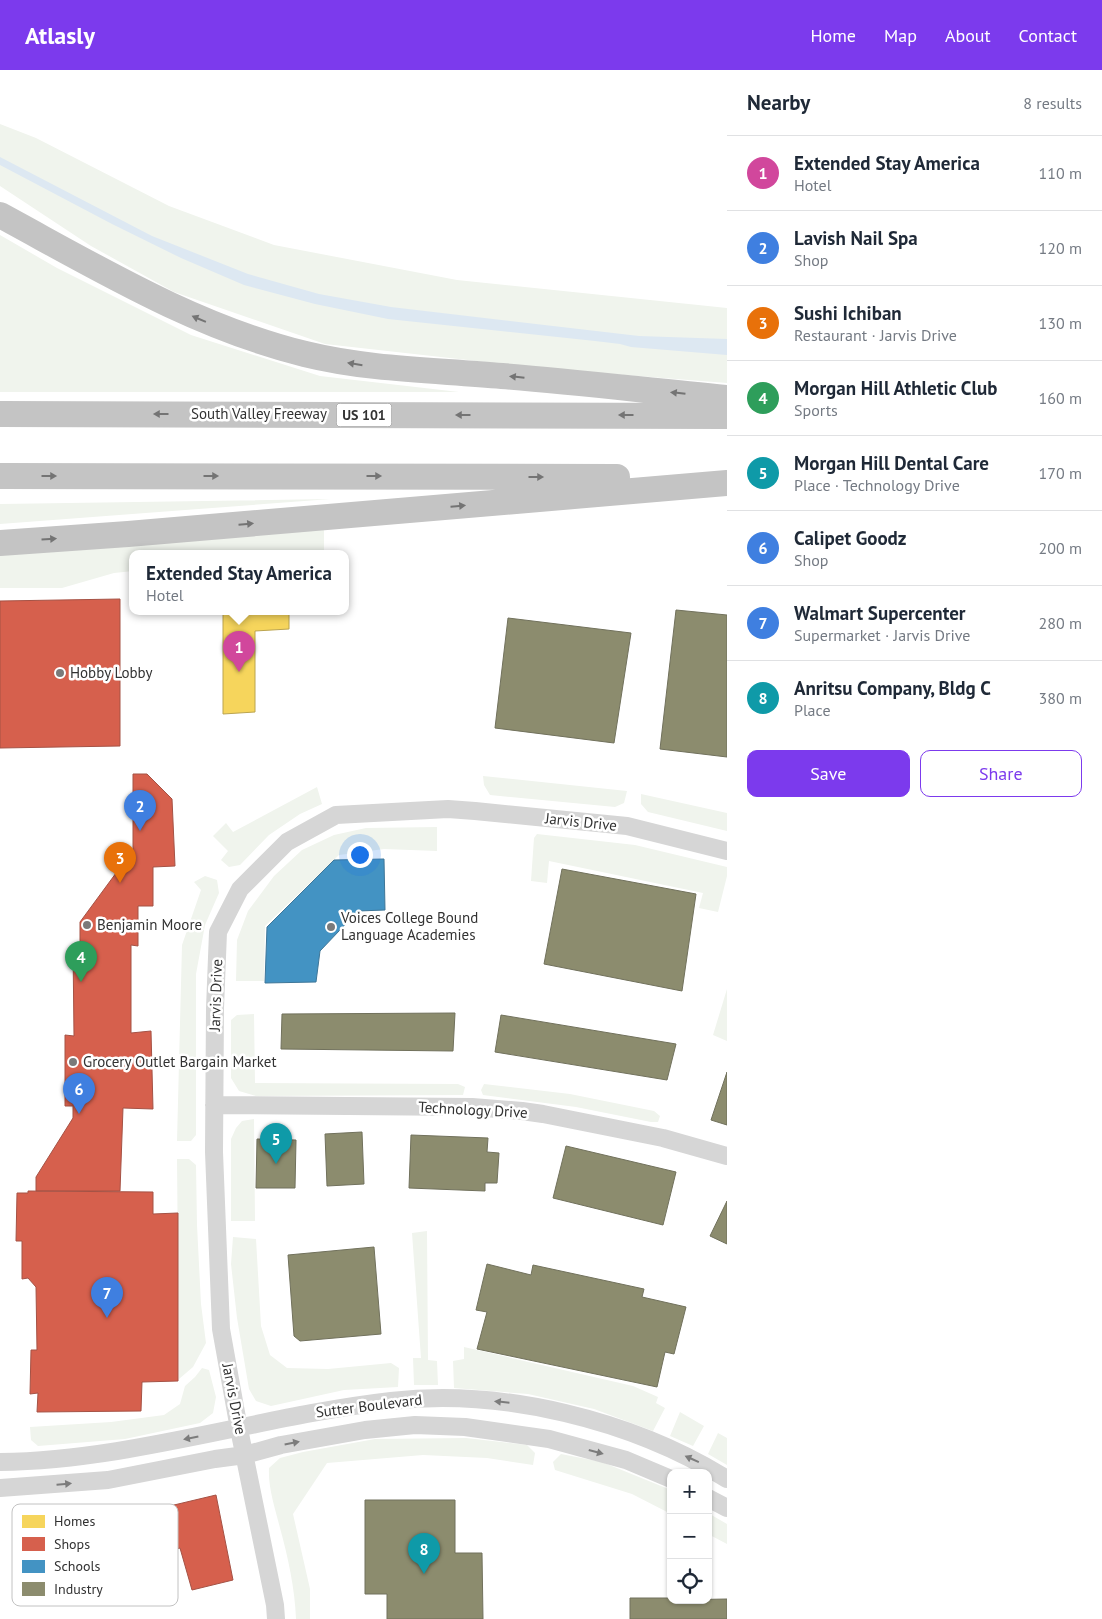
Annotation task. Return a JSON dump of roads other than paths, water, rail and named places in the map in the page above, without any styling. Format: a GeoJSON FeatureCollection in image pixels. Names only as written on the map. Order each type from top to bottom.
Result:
{"type":"FeatureCollection","features":[{"type":"Feature","properties":{"kind":"highway"},"geometry":{"type":"LineString","coordinates":[[0,215],[187,314],[243,336],[305,354],[386,368],[503,376],[727,398]]}},
{"type":"Feature","properties":{"kind":"highway","name":"South Valley Freeway"},"geometry":{"type":"LineString","coordinates":[[0,414],[727,416]]}},
{"type":"Feature","properties":{"kind":"highway"},"geometry":{"type":"LineString","coordinates":[[0,476],[727,477]]}},
{"type":"Feature","properties":{"kind":"highway"},"geometry":{"type":"LineString","coordinates":[[0,543],[128,534],[727,483]]}},
{"type":"Feature","properties":{"kind":"street","name":"Jarvis Drive"},"geometry":{"type":"LineString","coordinates":[[276,1619],[221,1329],[214,1152],[215,1008],[218,932],[240,889],[287,842],[336,815],[448,809],[474,811],[627,826],[727,851]]}},
{"type":"Feature","properties":{"kind":"street","name":"Technology Drive"},"geometry":{"type":"LineString","coordinates":[[214,1105],[472,1107],[522,1111],[663,1138],[727,1156]]}},
{"type":"Feature","properties":{"kind":"street","name":"Sutter Boulevard"},"geometry":{"type":"LineString","coordinates":[[0,1462],[70,1457],[156,1445],[343,1408],[393,1401],[437,1399],[488,1400],[551,1409],[591,1420],[698,1461],[727,1479]]}},
{"type":"Feature","properties":{"kind":"street","name":"Sutter Boulevard"},"geometry":{"type":"LineString","coordinates":[[0,1488],[108,1480],[245,1455],[365,1430],[415,1425],[465,1427],[549,1439],[626,1460],[667,1477]]}},
{"type":"Feature","properties":{"kind":"street"},"geometry":{"type":"LineString","coordinates":[[19,1488],[22,1478],[27,1473],[62,1468],[70,1457]]}},
{"type":"Feature","properties":{"kind":"street"},"geometry":{"type":"LineString","coordinates":[[0,1475],[19,1462]]}},
{"type":"Feature","properties":{"kind":"street"},"geometry":{"type":"LineString","coordinates":[[712,1500],[727,1508]]}},
{"type":"Feature","properties":{"kind":"place","name":"Extended Stay America"},"geometry":{"type":"Point","coordinates":[239,672]}},
{"type":"Feature","properties":{"kind":"place","name":"Hobby Lobby"},"geometry":{"type":"Point","coordinates":[60,673]}},
{"type":"Feature","properties":{"kind":"place","name":"Lavish Nail Spa"},"geometry":{"type":"Point","coordinates":[140,831]}},
{"type":"Feature","properties":{"kind":"place","name":"Sushi Ichiban"},"geometry":{"type":"Point","coordinates":[120,883]}},
{"type":"Feature","properties":{"kind":"place","name":"Benjamin Moore"},"geometry":{"type":"Point","coordinates":[87,925]}},
{"type":"Feature","properties":{"kind":"place","name":"Voices College Bound Language Academies"},"geometry":{"type":"Point","coordinates":[331,927]}},
{"type":"Feature","properties":{"kind":"place","name":"Morgan Hill Athletic Club"},"geometry":{"type":"Point","coordinates":[81,982]}},
{"type":"Feature","properties":{"kind":"place","name":"Grocery Outlet Bargain Market"},"geometry":{"type":"Point","coordinates":[73,1062]}},
{"type":"Feature","properties":{"kind":"place","name":"Calipet Goodz"},"geometry":{"type":"Point","coordinates":[79,1114]}},
{"type":"Feature","properties":{"kind":"place","name":"Morgan Hill Dental Care"},"geometry":{"type":"Point","coordinates":[276,1164]}},
{"type":"Feature","properties":{"kind":"place","name":"Walmart Supercenter"},"geometry":{"type":"Point","coordinates":[107,1318]}},
{"type":"Feature","properties":{"kind":"place","name":"Anritsu Company, Bldg C"},"geometry":{"type":"Point","coordinates":[424,1574]}}]}
